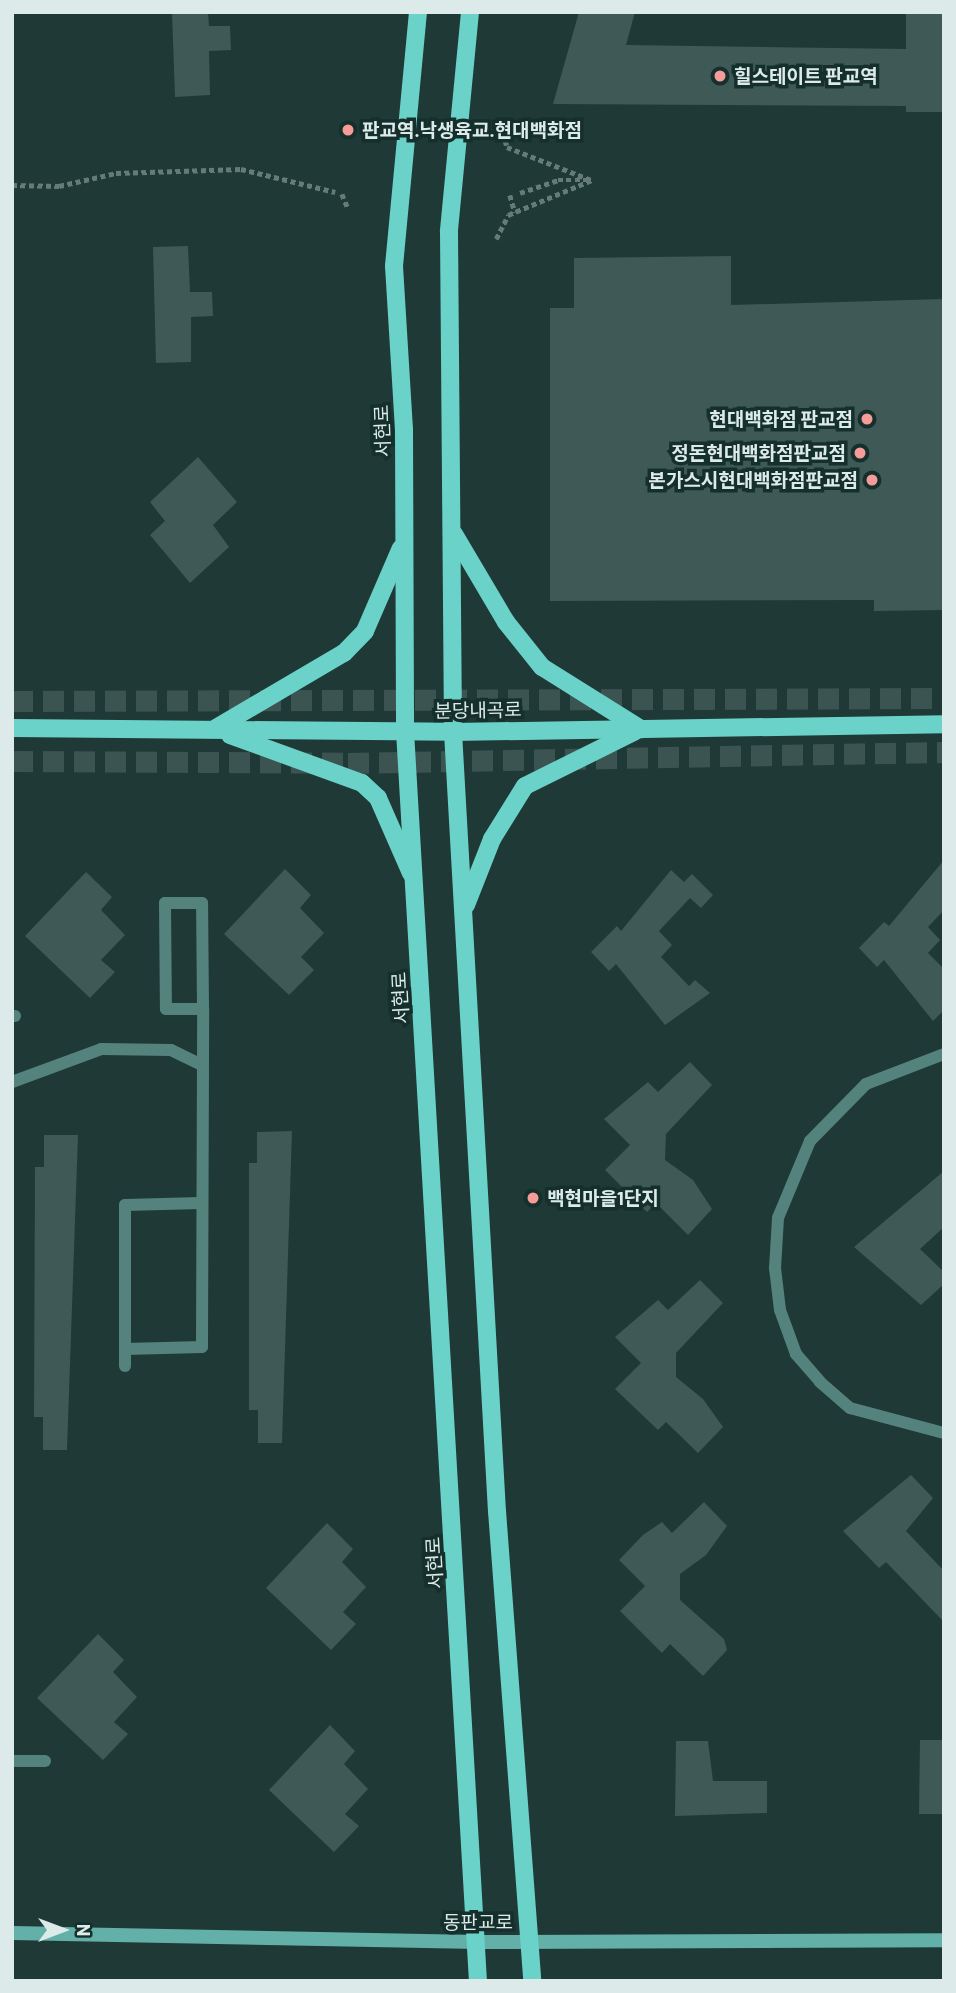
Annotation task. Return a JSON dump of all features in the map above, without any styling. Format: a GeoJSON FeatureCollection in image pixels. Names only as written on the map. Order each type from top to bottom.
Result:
{"type":"FeatureCollection","features":[{"type":"Feature","properties":{"kind":"main road","name":"서현로"},"geometry":{"type":"LineString","coordinates":[[418,12],[394,266],[404,540],[405,731],[478,1942],[478,1981]]}},
{"type":"Feature","properties":{"kind":"main road"},"geometry":{"type":"LineString","coordinates":[[470,12],[449,232],[454,534],[453,732],[497,1511],[532,1981]]}},
{"type":"Feature","properties":{"kind":"main road"},"geometry":{"type":"LineString","coordinates":[[454,534],[506,622],[542,667],[641,729]]}},
{"type":"Feature","properties":{"kind":"main road"},"geometry":{"type":"LineString","coordinates":[[213,730],[344,653],[365,631],[404,540]]}},
{"type":"Feature","properties":{"kind":"main road","name":"분당내곡로"},"geometry":{"type":"LineString","coordinates":[[12,728],[453,732],[944,723]]}},
{"type":"Feature","properties":{"kind":"main road"},"geometry":{"type":"LineString","coordinates":[[464,910],[492,839],[525,786],[641,729]]}},
{"type":"Feature","properties":{"kind":"main road"},"geometry":{"type":"LineString","coordinates":[[213,730],[345,771],[362,783],[378,797],[414,880]]}},
{"type":"Feature","properties":{"kind":"main road","name":"동판교로"},"geometry":{"type":"LineString","coordinates":[[12,1933],[478,1942],[944,1940]]}},
{"type":"Feature","properties":{"kind":"lane"},"geometry":{"type":"LineString","coordinates":[[125,1349],[202,1347],[203,1009],[202,903],[165,903],[166,1009],[203,1009]]}},
{"type":"Feature","properties":{"kind":"lane"},"geometry":{"type":"LineString","coordinates":[[12,1082],[101,1049],[171,1050],[202,1065]]}},
{"type":"Feature","properties":{"kind":"lane"},"geometry":{"type":"LineString","coordinates":[[944,1054],[866,1084],[810,1141],[778,1218],[775,1268],[780,1310],[796,1354],[820,1382],[850,1408],[944,1433]]}},
{"type":"Feature","properties":{"kind":"lane"},"geometry":{"type":"LineString","coordinates":[[125,1366],[125,1205],[201,1203]]}},
{"type":"Feature","properties":{"kind":"lane"},"geometry":{"type":"LineString","coordinates":[[12,1761],[45,1761]]}},
{"type":"Feature","properties":{"kind":"path"},"geometry":{"type":"LineString","coordinates":[[501,124],[507,147],[592,180]]}},
{"type":"Feature","properties":{"kind":"path"},"geometry":{"type":"LineString","coordinates":[[12,185],[59,186],[116,173],[241,169],[335,192]]}},
{"type":"Feature","properties":{"kind":"path"},"geometry":{"type":"LineString","coordinates":[[520,193],[558,180],[592,180]]}},
{"type":"Feature","properties":{"kind":"path"},"geometry":{"type":"LineString","coordinates":[[496,239],[515,212],[592,180]]}},
{"type":"Feature","properties":{"kind":"path"},"geometry":{"type":"LineString","coordinates":[[342,194],[348,208]]}},
{"type":"Feature","properties":{"kind":"path"},"geometry":{"type":"LineString","coordinates":[[510,195],[515,212]]}},
{"type":"Feature","properties":{"kind":"building"},"geometry":{"type":"Polygon","coordinates":[[[172,12],[208,12],[209,26],[230,26],[231,50],[209,51],[210,95],[175,97],[172,12]]]}},
{"type":"Feature","properties":{"kind":"building","name":"힐스테이트 판교역"},"geometry":{"type":"Polygon","coordinates":[[[579,12],[635,12],[626,45],[906,49],[906,12],[944,12],[944,112],[906,112],[906,106],[553,104],[579,12]]]}},
{"type":"Feature","properties":{"kind":"building"},"geometry":{"type":"Polygon","coordinates":[[[188,246],[190,292],[212,292],[213,316],[191,317],[191,362],[156,363],[153,247],[188,246]]]}},
{"type":"Feature","properties":{"kind":"building"},"geometry":{"type":"Polygon","coordinates":[[[731,256],[731,305],[944,299],[944,610],[874,611],[874,600],[550,601],[550,308],[574,308],[574,258],[731,256]]]}},
{"type":"Feature","properties":{"kind":"building"},"geometry":{"type":"Polygon","coordinates":[[[198,457],[237,502],[213,525],[229,547],[190,583],[150,535],[165,521],[150,502],[198,457]]]}},
{"type":"Feature","properties":{"kind":"building"},"geometry":{"type":"Polygon","coordinates":[[[944,860],[944,910],[928,927],[940,940],[928,953],[944,969],[944,1010],[933,1021],[884,960],[877,967],[859,948],[884,922],[889,926],[944,860]]]}},
{"type":"Feature","properties":{"kind":"building"},"geometry":{"type":"Polygon","coordinates":[[[285,869],[311,895],[300,908],[324,933],[301,957],[314,970],[289,995],[224,934],[285,869]]]}},
{"type":"Feature","properties":{"kind":"building"},"geometry":{"type":"Polygon","coordinates":[[[671,870],[684,882],[692,874],[713,895],[701,908],[690,898],[659,931],[672,945],[661,957],[689,986],[695,980],[710,993],[665,1025],[616,964],[609,971],[591,952],[617,926],[621,931],[671,870]]]}},
{"type":"Feature","properties":{"kind":"building"},"geometry":{"type":"Polygon","coordinates":[[[86,872],[112,897],[101,910],[125,935],[101,960],[115,972],[90,998],[25,936],[86,872]]]}},
{"type":"Feature","properties":{"kind":"building"},"geometry":{"type":"Polygon","coordinates":[[[690,1062],[712,1085],[666,1134],[665,1160],[693,1180],[712,1209],[688,1235],[656,1203],[647,1212],[605,1170],[630,1145],[604,1119],[648,1082],[658,1092],[690,1062]]]}},
{"type":"Feature","properties":{"kind":"building"},"geometry":{"type":"Polygon","coordinates":[[[292,1131],[282,1443],[258,1443],[258,1410],[249,1410],[249,1163],[257,1163],[257,1132],[292,1131]]]}},
{"type":"Feature","properties":{"kind":"building"},"geometry":{"type":"Polygon","coordinates":[[[44,1135],[78,1135],[67,1450],[43,1450],[43,1417],[34,1417],[35,1167],[44,1167],[44,1135]]]}},
{"type":"Feature","properties":{"kind":"building"},"geometry":{"type":"Polygon","coordinates":[[[944,1171],[944,1227],[920,1249],[944,1272],[944,1284],[921,1305],[854,1247],[944,1171]]]}},
{"type":"Feature","properties":{"kind":"building"},"geometry":{"type":"Polygon","coordinates":[[[700,1280],[723,1303],[676,1353],[676,1377],[703,1399],[723,1427],[698,1453],[666,1422],[658,1430],[615,1389],[641,1363],[615,1337],[658,1300],[668,1310],[700,1280]]]}},
{"type":"Feature","properties":{"kind":"building"},"geometry":{"type":"Polygon","coordinates":[[[911,1475],[933,1498],[906,1531],[944,1571],[944,1622],[886,1562],[879,1568],[843,1531],[911,1475]]]}},
{"type":"Feature","properties":{"kind":"building"},"geometry":{"type":"Polygon","coordinates":[[[704,1502],[727,1526],[706,1555],[680,1574],[680,1600],[724,1639],[727,1650],[703,1676],[670,1644],[662,1653],[620,1611],[645,1586],[619,1560],[643,1535],[662,1522],[672,1533],[704,1502]]]}},
{"type":"Feature","properties":{"kind":"building"},"geometry":{"type":"Polygon","coordinates":[[[327,1523],[353,1549],[342,1562],[366,1587],[343,1612],[356,1624],[331,1650],[266,1588],[327,1523]]]}},
{"type":"Feature","properties":{"kind":"building"},"geometry":{"type":"Polygon","coordinates":[[[98,1634],[124,1660],[113,1672],[137,1697],[114,1722],[128,1734],[103,1760],[37,1698],[98,1634]]]}},
{"type":"Feature","properties":{"kind":"building"},"geometry":{"type":"Polygon","coordinates":[[[330,1725],[355,1751],[344,1764],[368,1789],[345,1814],[359,1826],[334,1852],[269,1790],[330,1725]]]}},
{"type":"Feature","properties":{"kind":"building"},"geometry":{"type":"Polygon","coordinates":[[[920,1740],[944,1740],[944,1814],[919,1814],[920,1740]]]}},
{"type":"Feature","properties":{"kind":"building"},"geometry":{"type":"Polygon","coordinates":[[[676,1741],[708,1741],[713,1781],[767,1781],[767,1813],[675,1816],[676,1741]]]}},
{"type":"Feature","properties":{"kind":"tunnel"},"geometry":{"type":"LineString","coordinates":[[12,701],[944,698]]}},
{"type":"Feature","properties":{"kind":"tunnel"},"geometry":{"type":"LineString","coordinates":[[12,761],[348,763],[944,752]]}},
{"type":"Feature","properties":{"kind":"place","name":"힐스테이트 판교역"},"geometry":{"type":"Point","coordinates":[720,76]}},
{"type":"Feature","properties":{"kind":"place","name":"판교역.낙생육교.현대백화점"},"geometry":{"type":"Point","coordinates":[348,130]}},
{"type":"Feature","properties":{"kind":"place","name":"현대백화점 판교점"},"geometry":{"type":"Point","coordinates":[867,419]}},
{"type":"Feature","properties":{"kind":"place","name":"정돈현대백화점판교점"},"geometry":{"type":"Point","coordinates":[860,453]}},
{"type":"Feature","properties":{"kind":"place","name":"본가스시현대백화점판교점"},"geometry":{"type":"Point","coordinates":[872,480]}},
{"type":"Feature","properties":{"kind":"place","name":"백현마을1단지"},"geometry":{"type":"Point","coordinates":[533,1198]}}]}
